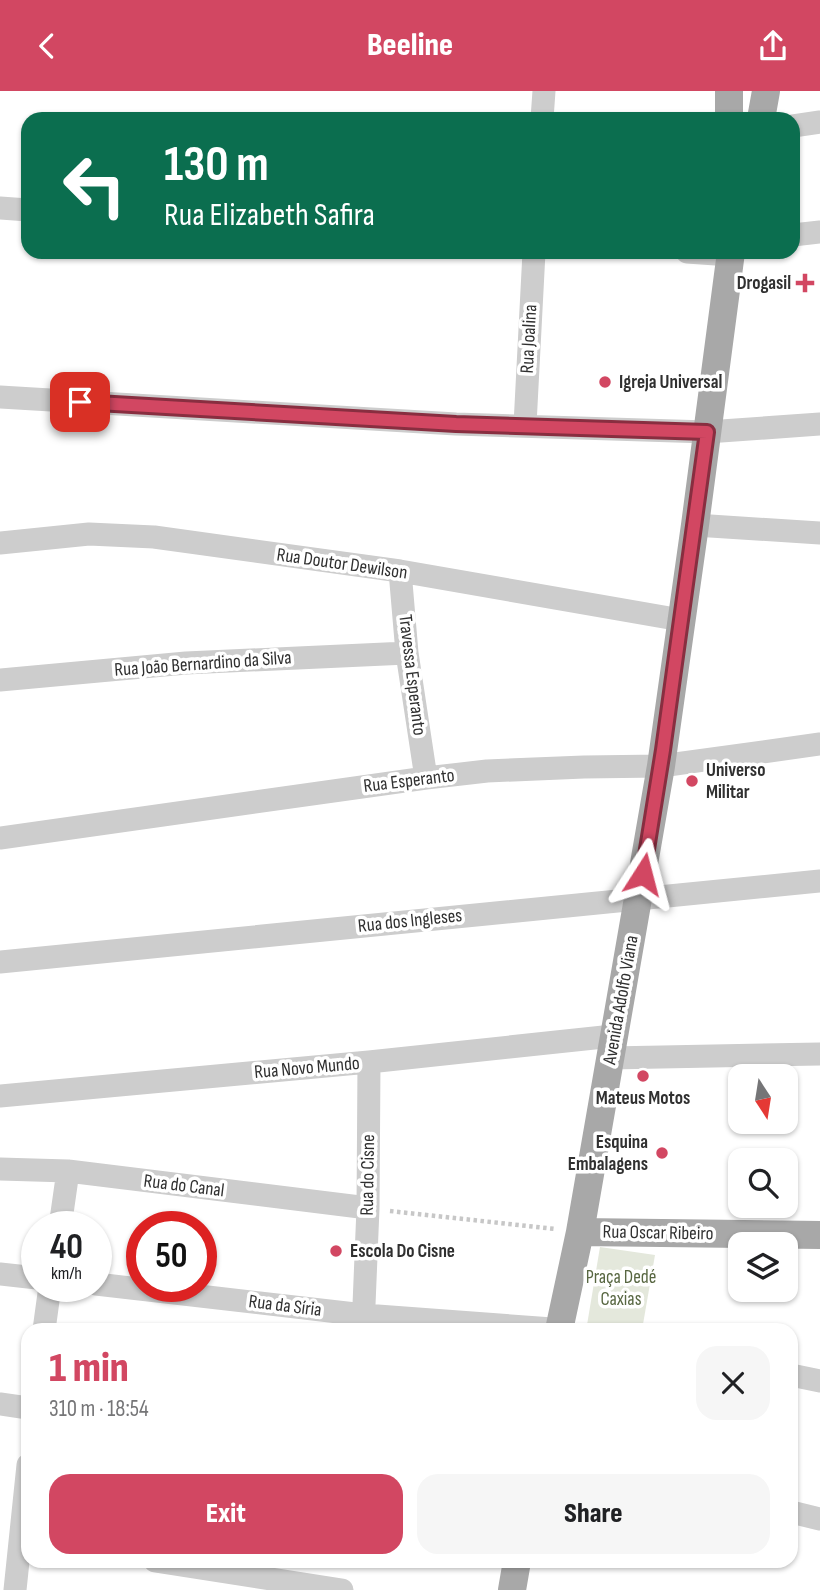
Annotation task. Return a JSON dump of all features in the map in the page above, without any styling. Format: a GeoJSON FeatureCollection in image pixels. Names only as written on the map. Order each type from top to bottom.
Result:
{"type":"FeatureCollection","features":[{"type":"Feature","properties":{"kind":"main road"},"geometry":{"type":"LineString","coordinates":[[729,91],[729,112]]}},
{"type":"Feature","properties":{"kind":"main road"},"geometry":{"type":"LineString","coordinates":[[762,112],[766,91]]}},
{"type":"Feature","properties":{"kind":"main road","name":"Avenida Adolfo Viana"},"geometry":{"type":"LineString","coordinates":[[562,1323],[661,766],[730,259]]}},
{"type":"Feature","properties":{"kind":"main road","name":"Rua Oscar Ribeiro"},"geometry":{"type":"LineString","coordinates":[[580,1232],[820,1235]]}},
{"type":"Feature","properties":{"kind":"main road"},"geometry":{"type":"LineString","coordinates":[[512,1590],[516,1568]]}},
{"type":"Feature","properties":{"kind":"street"},"geometry":{"type":"LineString","coordinates":[[542,112],[544,91]]}},
{"type":"Feature","properties":{"kind":"street"},"geometry":{"type":"LineString","coordinates":[[800,125],[820,122]]}},
{"type":"Feature","properties":{"kind":"street"},"geometry":{"type":"LineString","coordinates":[[0,208],[21,210]]}},
{"type":"Feature","properties":{"kind":"street"},"geometry":{"type":"LineString","coordinates":[[800,234],[820,232]]}},
{"type":"Feature","properties":{"kind":"street","name":"Rua Joalina"},"geometry":{"type":"LineString","coordinates":[[524,425],[534,259]]}},
{"type":"Feature","properties":{"kind":"street"},"geometry":{"type":"LineString","coordinates":[[0,397],[456,424],[707,432],[820,424]]}},
{"type":"Feature","properties":{"kind":"street"},"geometry":{"type":"LineString","coordinates":[[695,526],[820,533]]}},
{"type":"Feature","properties":{"kind":"street","name":"Rua Doutor Dewilson"},"geometry":{"type":"LineString","coordinates":[[0,543],[89,534],[154,537],[400,571],[681,621]]}},
{"type":"Feature","properties":{"kind":"street","name":"Travessa Esperanto"},"geometry":{"type":"LineString","coordinates":[[400,571],[407,653],[426,778]]}},
{"type":"Feature","properties":{"kind":"street","name":"Rua João Bernardino da Silva"},"geometry":{"type":"LineString","coordinates":[[0,680],[186,663],[407,653]]}},
{"type":"Feature","properties":{"kind":"street","name":"Rua Esperanto"},"geometry":{"type":"LineString","coordinates":[[0,838],[487,771],[661,766],[820,744]]}},
{"type":"Feature","properties":{"kind":"street","name":"Rua dos Ingleses"},"geometry":{"type":"LineString","coordinates":[[0,962],[820,881]]}},
{"type":"Feature","properties":{"kind":"street","name":"Rua Novo Mundo"},"geometry":{"type":"LineString","coordinates":[[0,1096],[369,1062],[612,1047],[820,1054]]}},
{"type":"Feature","properties":{"kind":"street","name":"Rua do Cisne"},"geometry":{"type":"LineString","coordinates":[[364,1322],[369,1208],[369,1062]]}},
{"type":"Feature","properties":{"kind":"street","name":"Rua do Canal"},"geometry":{"type":"LineString","coordinates":[[0,1169],[68,1171],[369,1208]]}},
{"type":"Feature","properties":{"kind":"street"},"geometry":{"type":"LineString","coordinates":[[62,1211],[68,1171]]}},
{"type":"Feature","properties":{"kind":"street"},"geometry":{"type":"LineString","coordinates":[[0,1274],[21,1276]]}},
{"type":"Feature","properties":{"kind":"street","name":"Rua da Síria"},"geometry":{"type":"LineString","coordinates":[[112,1286],[364,1322],[389,1323]]}},
{"type":"Feature","properties":{"kind":"street"},"geometry":{"type":"LineString","coordinates":[[45,1323],[48,1302]]}},
{"type":"Feature","properties":{"kind":"street"},"geometry":{"type":"LineString","coordinates":[[798,1376],[820,1381]]}},
{"type":"Feature","properties":{"kind":"street"},"geometry":{"type":"LineString","coordinates":[[0,1403],[21,1407]]}},
{"type":"Feature","properties":{"kind":"street"},"geometry":{"type":"LineString","coordinates":[[15,1590],[16,1539],[21,1508]]}},
{"type":"Feature","properties":{"kind":"street"},"geometry":{"type":"LineString","coordinates":[[798,1514],[820,1519]]}},
{"type":"Feature","properties":{"kind":"street"},"geometry":{"type":"LineString","coordinates":[[200,1568],[342,1590]]}},
{"type":"Feature","properties":{"kind":"path"},"geometry":{"type":"LineString","coordinates":[[369,1208],[580,1232]]}},
{"type":"Feature","properties":{"kind":"green space","name":"Praça Dedé Caxias"},"geometry":{"type":"Polygon","coordinates":[[[600,1247],[655,1255],[643,1323],[587,1323],[600,1247]]]}},
{"type":"Feature","properties":{"kind":"place","name":"Drogasil"},"geometry":{"type":"Point","coordinates":[805,283]}},
{"type":"Feature","properties":{"kind":"place","name":"Igreja Universal"},"geometry":{"type":"Point","coordinates":[605,382]}},
{"type":"Feature","properties":{"kind":"place","name":"Universo Militar"},"geometry":{"type":"Point","coordinates":[692,781]}},
{"type":"Feature","properties":{"kind":"place","name":"Mateus Motos"},"geometry":{"type":"Point","coordinates":[643,1076]}},
{"type":"Feature","properties":{"kind":"place","name":"Esquina Embalagens"},"geometry":{"type":"Point","coordinates":[662,1153]}},
{"type":"Feature","properties":{"kind":"place","name":"Escola Do Cisne"},"geometry":{"type":"Point","coordinates":[336,1251]}},
{"type":"Feature","properties":{"kind":"route"},"geometry":{"type":"LineString","coordinates":[[80,402],[456,424],[707,432],[643,874]]}}]}
